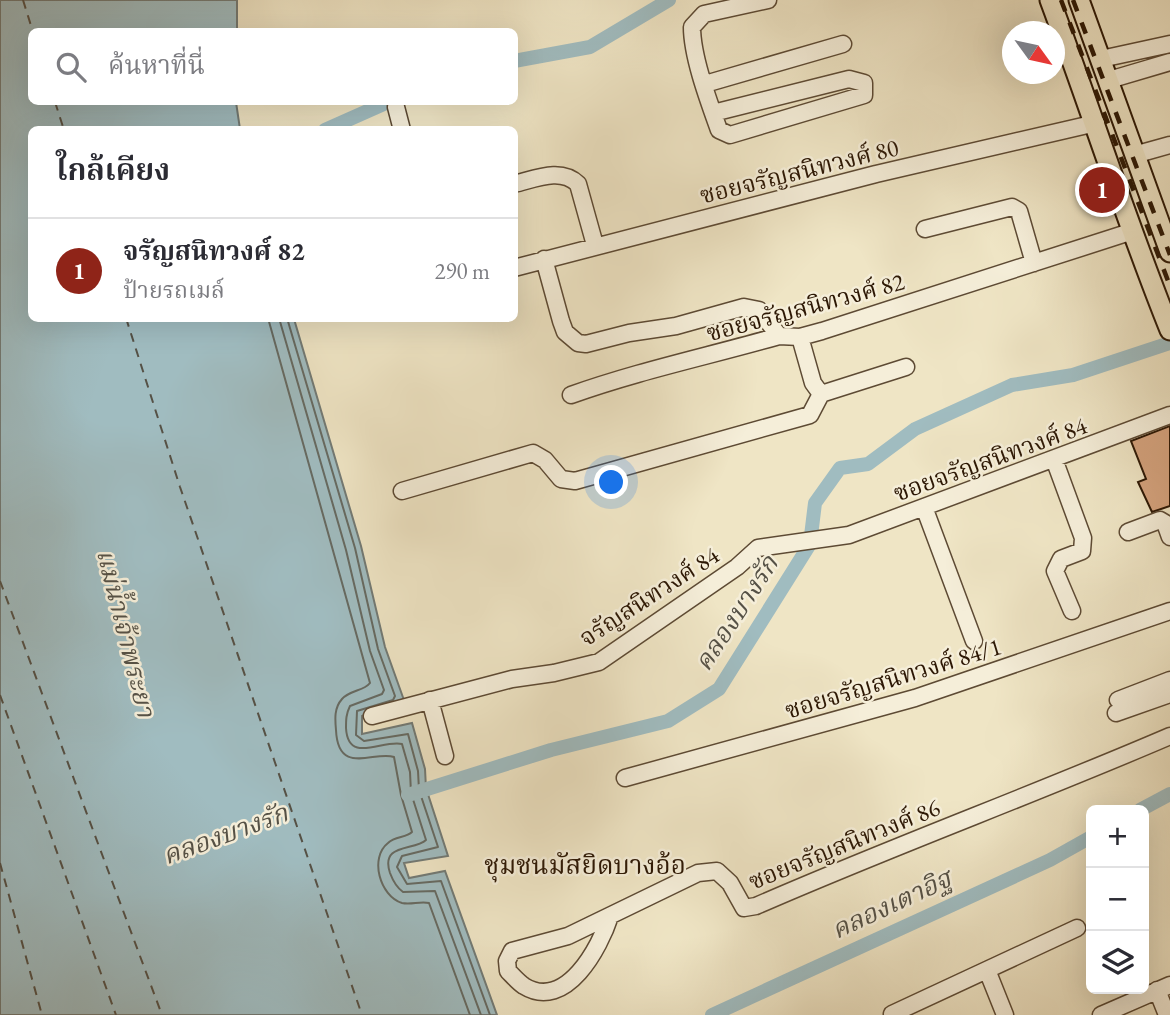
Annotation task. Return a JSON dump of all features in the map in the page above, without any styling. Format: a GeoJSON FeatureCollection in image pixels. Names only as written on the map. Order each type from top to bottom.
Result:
{"type":"FeatureCollection","features":[{"type":"Feature","properties":{"kind":"main road"},"geometry":{"type":"LineString","coordinates":[[1050,0],[1096,123],[1130,232],[1170,330]]}},
{"type":"Feature","properties":{"kind":"main road"},"geometry":{"type":"LineString","coordinates":[[1079,0],[1170,252]]}},
{"type":"Feature","properties":{"kind":"street"},"geometry":{"type":"LineString","coordinates":[[713,113],[849,79],[864,83],[865,89],[860,99],[730,135],[719,130],[713,113],[692,33],[694,22],[704,14],[768,0]]}},
{"type":"Feature","properties":{"kind":"street"},"geometry":{"type":"LineString","coordinates":[[705,84],[844,44]]}},
{"type":"Feature","properties":{"kind":"street"},"geometry":{"type":"LineString","coordinates":[[1101,60],[1170,44]]}},
{"type":"Feature","properties":{"kind":"street"},"geometry":{"type":"LineString","coordinates":[[1109,80],[1170,62]]}},
{"type":"Feature","properties":{"kind":"street"},"geometry":{"type":"LineString","coordinates":[[396,107],[401,126]]}},
{"type":"Feature","properties":{"kind":"street","name":"ซอยจรัญสนิทวงศ์ 80"},"geometry":{"type":"LineString","coordinates":[[518,267],[876,174],[1096,123]]}},
{"type":"Feature","properties":{"kind":"street"},"geometry":{"type":"LineString","coordinates":[[1135,155],[1170,145]]}},
{"type":"Feature","properties":{"kind":"street"},"geometry":{"type":"LineString","coordinates":[[518,183],[558,174],[572,178],[578,184],[596,245]]}},
{"type":"Feature","properties":{"kind":"street"},"geometry":{"type":"LineString","coordinates":[[925,229],[1012,207],[1018,211],[1034,263]]}},
{"type":"Feature","properties":{"kind":"street","name":"ซอยจรัญสนิทวงศ์ 82"},"geometry":{"type":"LineString","coordinates":[[570,395],[616,379],[651,373],[779,336],[800,337],[1130,232]]}},
{"type":"Feature","properties":{"kind":"street"},"geometry":{"type":"LineString","coordinates":[[544,259],[565,331],[578,343],[586,344],[676,326],[744,307],[759,310],[779,336]]}},
{"type":"Feature","properties":{"kind":"street"},"geometry":{"type":"LineString","coordinates":[[800,337],[816,392],[821,394],[906,368]]}},
{"type":"Feature","properties":{"kind":"street"},"geometry":{"type":"LineString","coordinates":[[402,491],[533,453],[545,460],[561,479],[575,481],[810,415],[821,394]]}},
{"type":"Feature","properties":{"kind":"street","name":"ซอยจรัญสนิทวงศ์ 84"},"geometry":{"type":"LineString","coordinates":[[824,539],[849,535],[1170,415]]}},
{"type":"Feature","properties":{"kind":"street"},"geometry":{"type":"LineString","coordinates":[[1054,459],[1083,538],[1082,551],[1061,559],[1055,571],[1072,611]]}},
{"type":"Feature","properties":{"kind":"street"},"geometry":{"type":"LineString","coordinates":[[924,507],[974,641]]}},
{"type":"Feature","properties":{"kind":"street"},"geometry":{"type":"LineString","coordinates":[[1128,533],[1160,520],[1165,523],[1170,537]]}},
{"type":"Feature","properties":{"kind":"street","name":"จรัญสนิทวงศ์ 84"},"geometry":{"type":"LineString","coordinates":[[372,716],[430,700],[599,662],[737,567],[758,548],[824,539]]}},
{"type":"Feature","properties":{"kind":"street","name":"ซอยจรัญสนิทวงศ์ 84/1"},"geometry":{"type":"LineString","coordinates":[[625,778],[915,698],[1170,611]]}},
{"type":"Feature","properties":{"kind":"street"},"geometry":{"type":"LineString","coordinates":[[1170,680],[1117,707],[1170,694]]}},
{"type":"Feature","properties":{"kind":"street"},"geometry":{"type":"LineString","coordinates":[[430,700],[445,756]]}},
{"type":"Feature","properties":{"kind":"street","name":"ซอยจรัญสนิทวงศ์ 86"},"geometry":{"type":"LineString","coordinates":[[610,916],[602,942],[583,970],[562,987],[541,991],[524,987],[508,971],[507,961],[512,951],[568,936],[698,873],[717,871],[730,883],[744,908],[756,906],[873,855],[1170,736]]}},
{"type":"Feature","properties":{"kind":"street"},"geometry":{"type":"LineString","coordinates":[[892,1014],[1077,928]]}},
{"type":"Feature","properties":{"kind":"street"},"geometry":{"type":"LineString","coordinates":[[987,970],[1005,1015]]}},
{"type":"Feature","properties":{"kind":"street"},"geometry":{"type":"LineString","coordinates":[[1101,1015],[1164,987],[1167,1015]]}},
{"type":"Feature","properties":{"kind":"water","name":"แม่น้ำเจ้าพระยา"},"geometry":{"type":"Polygon","coordinates":[[[0,0],[237,0],[237,28],[28,28],[28,105],[236,105],[240,126],[28,126],[28,322],[295,322],[361,546],[385,647],[405,703],[362,716],[362,734],[412,723],[425,769],[426,788],[448,856],[404,863],[409,878],[445,871],[497,1015],[0,1015],[0,0]]]}},
{"type":"Feature","properties":{"kind":"building"},"geometry":{"type":"Polygon","coordinates":[[[1170,426],[1170,506],[1152,512],[1138,482],[1146,479],[1131,441],[1170,426]]]}},
{"type":"Feature","properties":{"kind":"waterway"},"geometry":{"type":"LineString","coordinates":[[518,60],[590,47],[669,0]]}},
{"type":"Feature","properties":{"kind":"waterway"},"geometry":{"type":"LineString","coordinates":[[334,126],[381,105]]}},
{"type":"Feature","properties":{"kind":"waterway","name":"คลองบางรัก"},"geometry":{"type":"LineString","coordinates":[[408,795],[551,750],[668,721],[719,689],[810,544],[815,503],[840,468],[868,464],[915,429],[1012,385],[1073,375],[1170,343]]}},
{"type":"Feature","properties":{"kind":"waterway","name":"คลองเตาอิฐ"},"geometry":{"type":"LineString","coordinates":[[1149,805],[1170,794]]}},
{"type":"Feature","properties":{"kind":"waterway","name":"คลองเตาอิฐ"},"geometry":{"type":"LineString","coordinates":[[712,1015],[1050,860],[1086,840]]}},
{"type":"Feature","properties":{"kind":"ferry route"},"geometry":{"type":"LineString","coordinates":[[23,0],[32,28]]}},
{"type":"Feature","properties":{"kind":"ferry route"},"geometry":{"type":"LineString","coordinates":[[56,105],[63,126]]}},
{"type":"Feature","properties":{"kind":"ferry route"},"geometry":{"type":"LineString","coordinates":[[127,322],[180,487],[362,1015]]}},
{"type":"Feature","properties":{"kind":"ferry route"},"geometry":{"type":"LineString","coordinates":[[0,581],[162,1015]]}},
{"type":"Feature","properties":{"kind":"ferry route"},"geometry":{"type":"LineString","coordinates":[[0,695],[116,1015]]}},
{"type":"Feature","properties":{"kind":"ferry route"},"geometry":{"type":"LineString","coordinates":[[0,863],[42,1015]]}},
{"type":"Feature","properties":{"kind":"railway"},"geometry":{"type":"LineString","coordinates":[[1061,0],[1170,286]]}},
{"type":"Feature","properties":{"kind":"railway"},"geometry":{"type":"LineString","coordinates":[[1073,0],[1170,255]]}},
{"type":"Feature","properties":{"kind":"place","name":"จรัญสนิทวงศ์ 82"},"geometry":{"type":"Point","coordinates":[1102,190]}},
{"type":"Feature","properties":{"kind":"district","name":"ชุมชนมัสยิดบางอ้อ"},"geometry":{"type":"Point","coordinates":[585,865]}}]}
